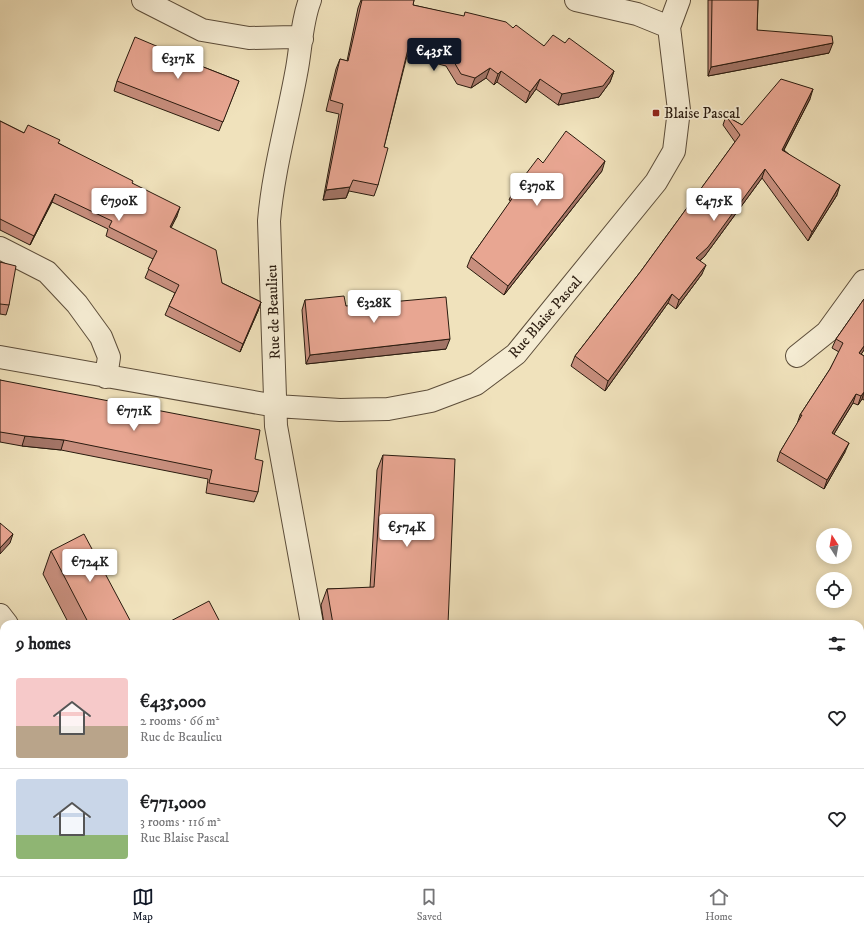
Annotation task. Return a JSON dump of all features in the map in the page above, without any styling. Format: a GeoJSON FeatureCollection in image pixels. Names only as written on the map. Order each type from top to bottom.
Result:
{"type":"FeatureCollection","features":[{"type":"Feature","properties":{"kind":"street"},"geometry":{"type":"LineString","coordinates":[[143,0],[202,30],[249,38],[293,36],[302,38]]}},
{"type":"Feature","properties":{"kind":"street","name":"Rue de Beaulieu"},"geometry":{"type":"LineString","coordinates":[[310,0],[306,13],[271,199],[269,221],[276,426],[311,620]]}},
{"type":"Feature","properties":{"kind":"street"},"geometry":{"type":"LineString","coordinates":[[576,0],[637,14],[669,27]]}},
{"type":"Feature","properties":{"kind":"street","name":"Rue Blaise Pascal"},"geometry":{"type":"LineString","coordinates":[[0,357],[276,406],[340,410],[388,409],[431,401],[476,384],[516,354],[656,182],[674,151],[679,110],[672,62],[669,27],[680,0]]}},
{"type":"Feature","properties":{"kind":"street"},"geometry":{"type":"LineString","coordinates":[[0,248],[47,272],[78,304],[101,337],[108,357],[106,377]]}},
{"type":"Feature","properties":{"kind":"street"},"geometry":{"type":"LineString","coordinates":[[797,356],[827,332],[864,281]]}},
{"type":"Feature","properties":{"kind":"building"},"geometry":{"type":"Polygon","coordinates":[[[362,0],[414,0],[413,5],[464,16],[465,12],[506,22],[513,28],[516,25],[544,46],[553,35],[565,43],[569,38],[614,71],[603,86],[562,94],[540,79],[530,92],[501,71],[498,74],[490,68],[475,78],[461,74],[450,55],[409,45],[384,147],[388,148],[378,185],[353,180],[350,187],[326,190],[343,104],[330,100],[340,59],[348,61],[362,0]]]}},
{"type":"Feature","properties":{"kind":"building"},"geometry":{"type":"Polygon","coordinates":[[[712,0],[758,0],[757,30],[832,36],[833,43],[711,67],[712,0]]]}},
{"type":"Feature","properties":{"kind":"building"},"geometry":{"type":"Polygon","coordinates":[[[135,37],[161,48],[160,50],[239,81],[223,122],[117,81],[135,37]]]}},
{"type":"Feature","properties":{"kind":"building"},"geometry":{"type":"Polygon","coordinates":[[[781,79],[813,89],[782,150],[840,185],[812,232],[765,169],[708,247],[696,258],[706,265],[679,300],[672,294],[608,381],[575,356],[641,271],[740,135],[726,116],[742,125],[781,79]]]}},
{"type":"Feature","properties":{"kind":"building"},"geometry":{"type":"Polygon","coordinates":[[[0,121],[24,133],[28,125],[60,140],[58,143],[180,207],[170,227],[216,250],[222,283],[261,302],[243,344],[169,306],[179,285],[148,269],[157,251],[109,227],[112,221],[55,194],[34,236],[0,219],[0,121]]]}},
{"type":"Feature","properties":{"kind":"building"},"geometry":{"type":"Polygon","coordinates":[[[566,131],[605,161],[508,286],[471,257],[516,193],[513,191],[538,158],[543,163],[566,131]]]}},
{"type":"Feature","properties":{"kind":"building"},"geometry":{"type":"Polygon","coordinates":[[[0,262],[16,266],[9,305],[0,304],[0,262]]]}},
{"type":"Feature","properties":{"kind":"building"},"geometry":{"type":"Polygon","coordinates":[[[344,296],[346,306],[446,297],[450,339],[310,355],[305,300],[344,296]]]}},
{"type":"Feature","properties":{"kind":"building"},"geometry":{"type":"Polygon","coordinates":[[[864,299],[864,346],[859,353],[864,356],[864,392],[861,396],[856,394],[832,433],[849,443],[827,480],[780,452],[802,415],[800,415],[830,369],[843,343],[836,339],[864,299]]]}},
{"type":"Feature","properties":{"kind":"building"},"geometry":{"type":"Polygon","coordinates":[[[0,380],[260,430],[255,459],[263,461],[258,492],[209,483],[212,470],[64,440],[0,432],[0,380]]]}},
{"type":"Feature","properties":{"kind":"building"},"geometry":{"type":"Polygon","coordinates":[[[383,455],[455,459],[448,620],[332,620],[327,589],[374,587],[383,455]]]}},
{"type":"Feature","properties":{"kind":"building"},"geometry":{"type":"Polygon","coordinates":[[[0,523],[13,534],[0,548],[0,523]]]}},
{"type":"Feature","properties":{"kind":"building"},"geometry":{"type":"Polygon","coordinates":[[[84,534],[130,620],[87,620],[51,551],[84,534]]]}},
{"type":"Feature","properties":{"kind":"building"},"geometry":{"type":"Polygon","coordinates":[[[209,601],[219,620],[173,620],[209,601]]]}},
{"type":"Feature","properties":{"kind":"place","name":"Blaise Pascal"},"geometry":{"type":"Point","coordinates":[656,113]}}]}
